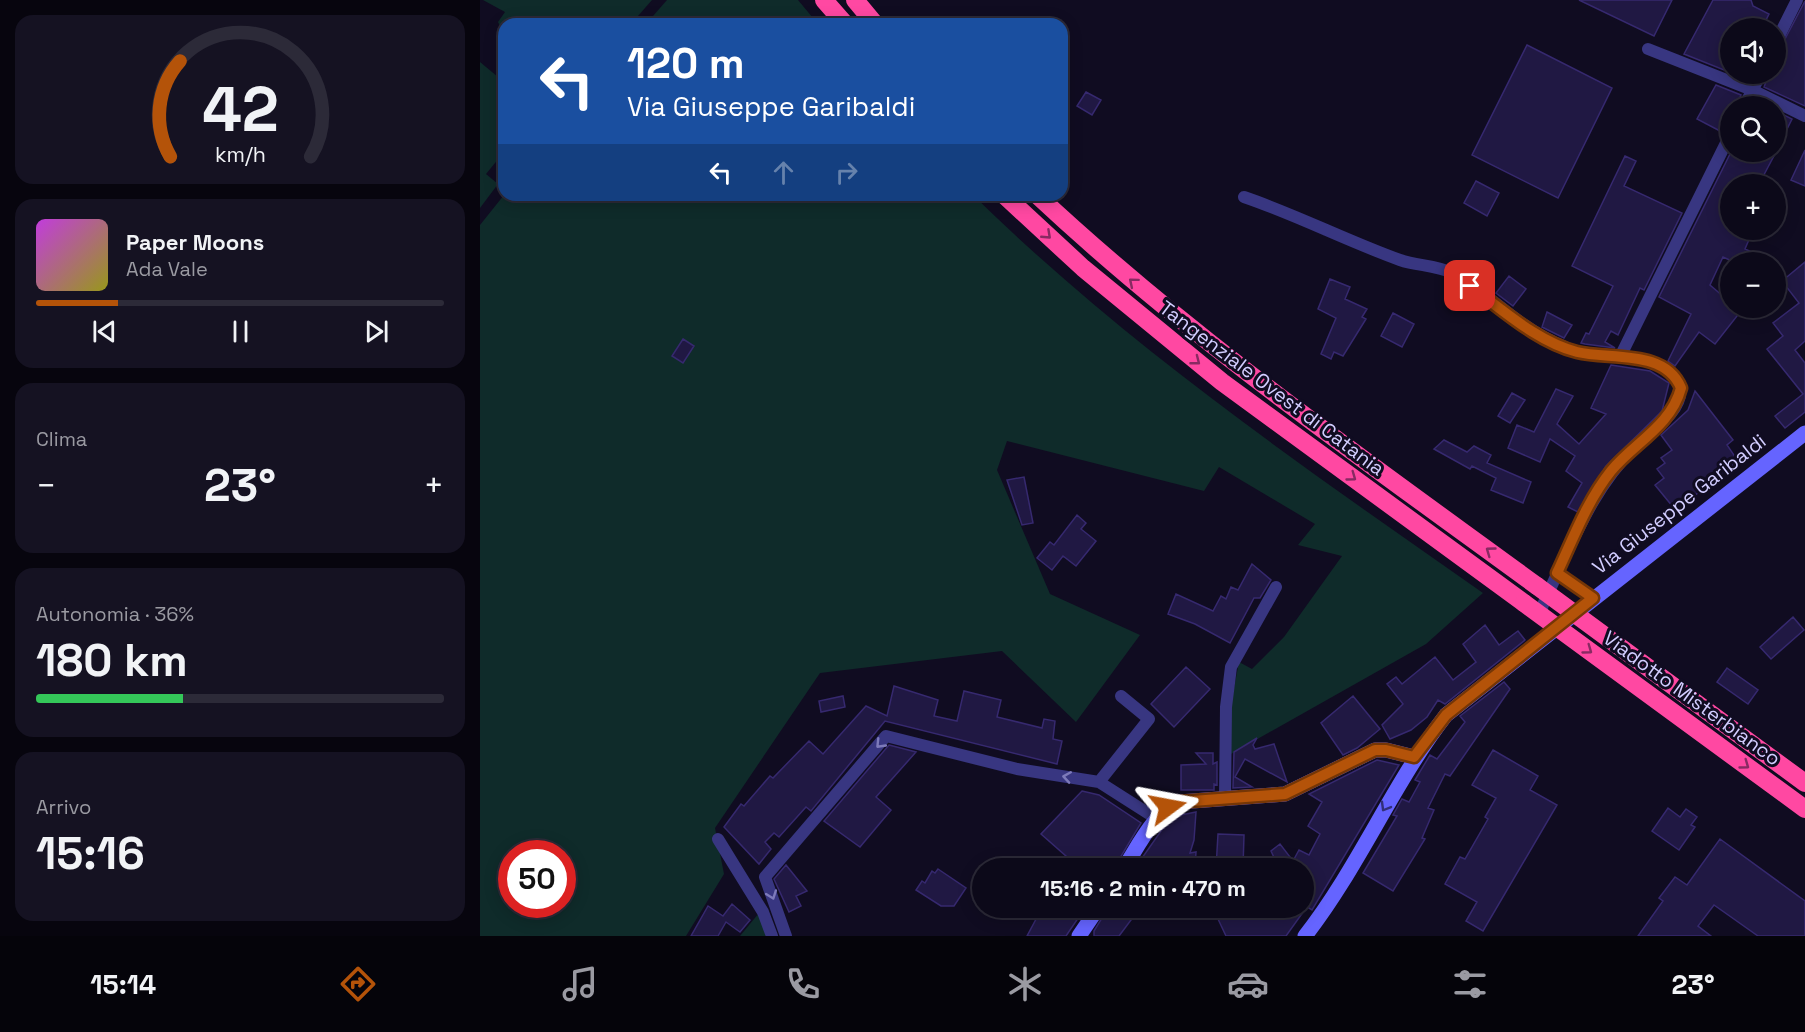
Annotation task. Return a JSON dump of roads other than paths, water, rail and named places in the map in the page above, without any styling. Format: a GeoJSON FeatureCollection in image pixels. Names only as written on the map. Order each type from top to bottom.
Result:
{"type":"FeatureCollection","features":[{"type":"Feature","properties":{"kind":"highway"},"geometry":{"type":"LineString","coordinates":[[824,0],[840,18]]}},
{"type":"Feature","properties":{"kind":"highway"},"geometry":{"type":"LineString","coordinates":[[855,0],[870,18]]}},
{"type":"Feature","properties":{"kind":"highway","name":"Tangenziale Ovest di Catania"},"geometry":{"type":"LineString","coordinates":[[1010,201],[1083,268],[1222,382],[1524,603]]}},
{"type":"Feature","properties":{"kind":"highway","name":"Tangenziale Ovest di Catania"},"geometry":{"type":"LineString","coordinates":[[1043,201],[1098,252],[1234,364],[1537,586]]}},
{"type":"Feature","properties":{"kind":"highway","name":"Viadotto Misterbianco"},"geometry":{"type":"LineString","coordinates":[[1537,586],[1805,783]]}},
{"type":"Feature","properties":{"kind":"highway","name":"Viadotto Misterbianco"},"geometry":{"type":"LineString","coordinates":[[1524,603],[1805,809]]}},
{"type":"Feature","properties":{"kind":"main road","name":"Via Giuseppe Garibaldi"},"geometry":{"type":"LineString","coordinates":[[1305,936],[1333,895],[1414,757],[1446,715],[1805,433]]}},
{"type":"Feature","properties":{"kind":"main road"},"geometry":{"type":"LineString","coordinates":[[1131,858],[1156,819],[1168,807],[1179,802],[1285,794],[1375,750],[1386,750],[1414,757]]}},
{"type":"Feature","properties":{"kind":"main road"},"geometry":{"type":"LineString","coordinates":[[1079,936],[1091,918]]}},
{"type":"Feature","properties":{"kind":"street"},"geometry":{"type":"LineString","coordinates":[[1786,22],[1797,0]]}},
{"type":"Feature","properties":{"kind":"street"},"geometry":{"type":"LineString","coordinates":[[1648,49],[1752,90],[1805,116]]}},
{"type":"Feature","properties":{"kind":"street"},"geometry":{"type":"LineString","coordinates":[[1749,96],[1755,84]]}},
{"type":"Feature","properties":{"kind":"street"},"geometry":{"type":"LineString","coordinates":[[1620,357],[1720,155]]}},
{"type":"Feature","properties":{"kind":"street"},"geometry":{"type":"LineString","coordinates":[[1244,197],[1306,219],[1400,260],[1452,273],[1543,337],[1576,352],[1647,361],[1664,368],[1677,378],[1681,388],[1678,400],[1656,430],[1637,444],[1610,472],[1591,501],[1542,607],[1544,637]]}},
{"type":"Feature","properties":{"kind":"street"},"geometry":{"type":"LineString","coordinates":[[1557,573],[1593,598]]}},
{"type":"Feature","properties":{"kind":"street"},"geometry":{"type":"LineString","coordinates":[[1226,799],[1226,707],[1231,667],[1276,587]]}},
{"type":"Feature","properties":{"kind":"street"},"geometry":{"type":"LineString","coordinates":[[1099,782],[1149,719],[1121,696]]}},
{"type":"Feature","properties":{"kind":"street"},"geometry":{"type":"LineString","coordinates":[[786,936],[765,877],[886,736],[1017,769],[1099,782],[1156,819]]}},
{"type":"Feature","properties":{"kind":"street"},"geometry":{"type":"LineString","coordinates":[[718,839],[764,912],[772,936]]}}]}
